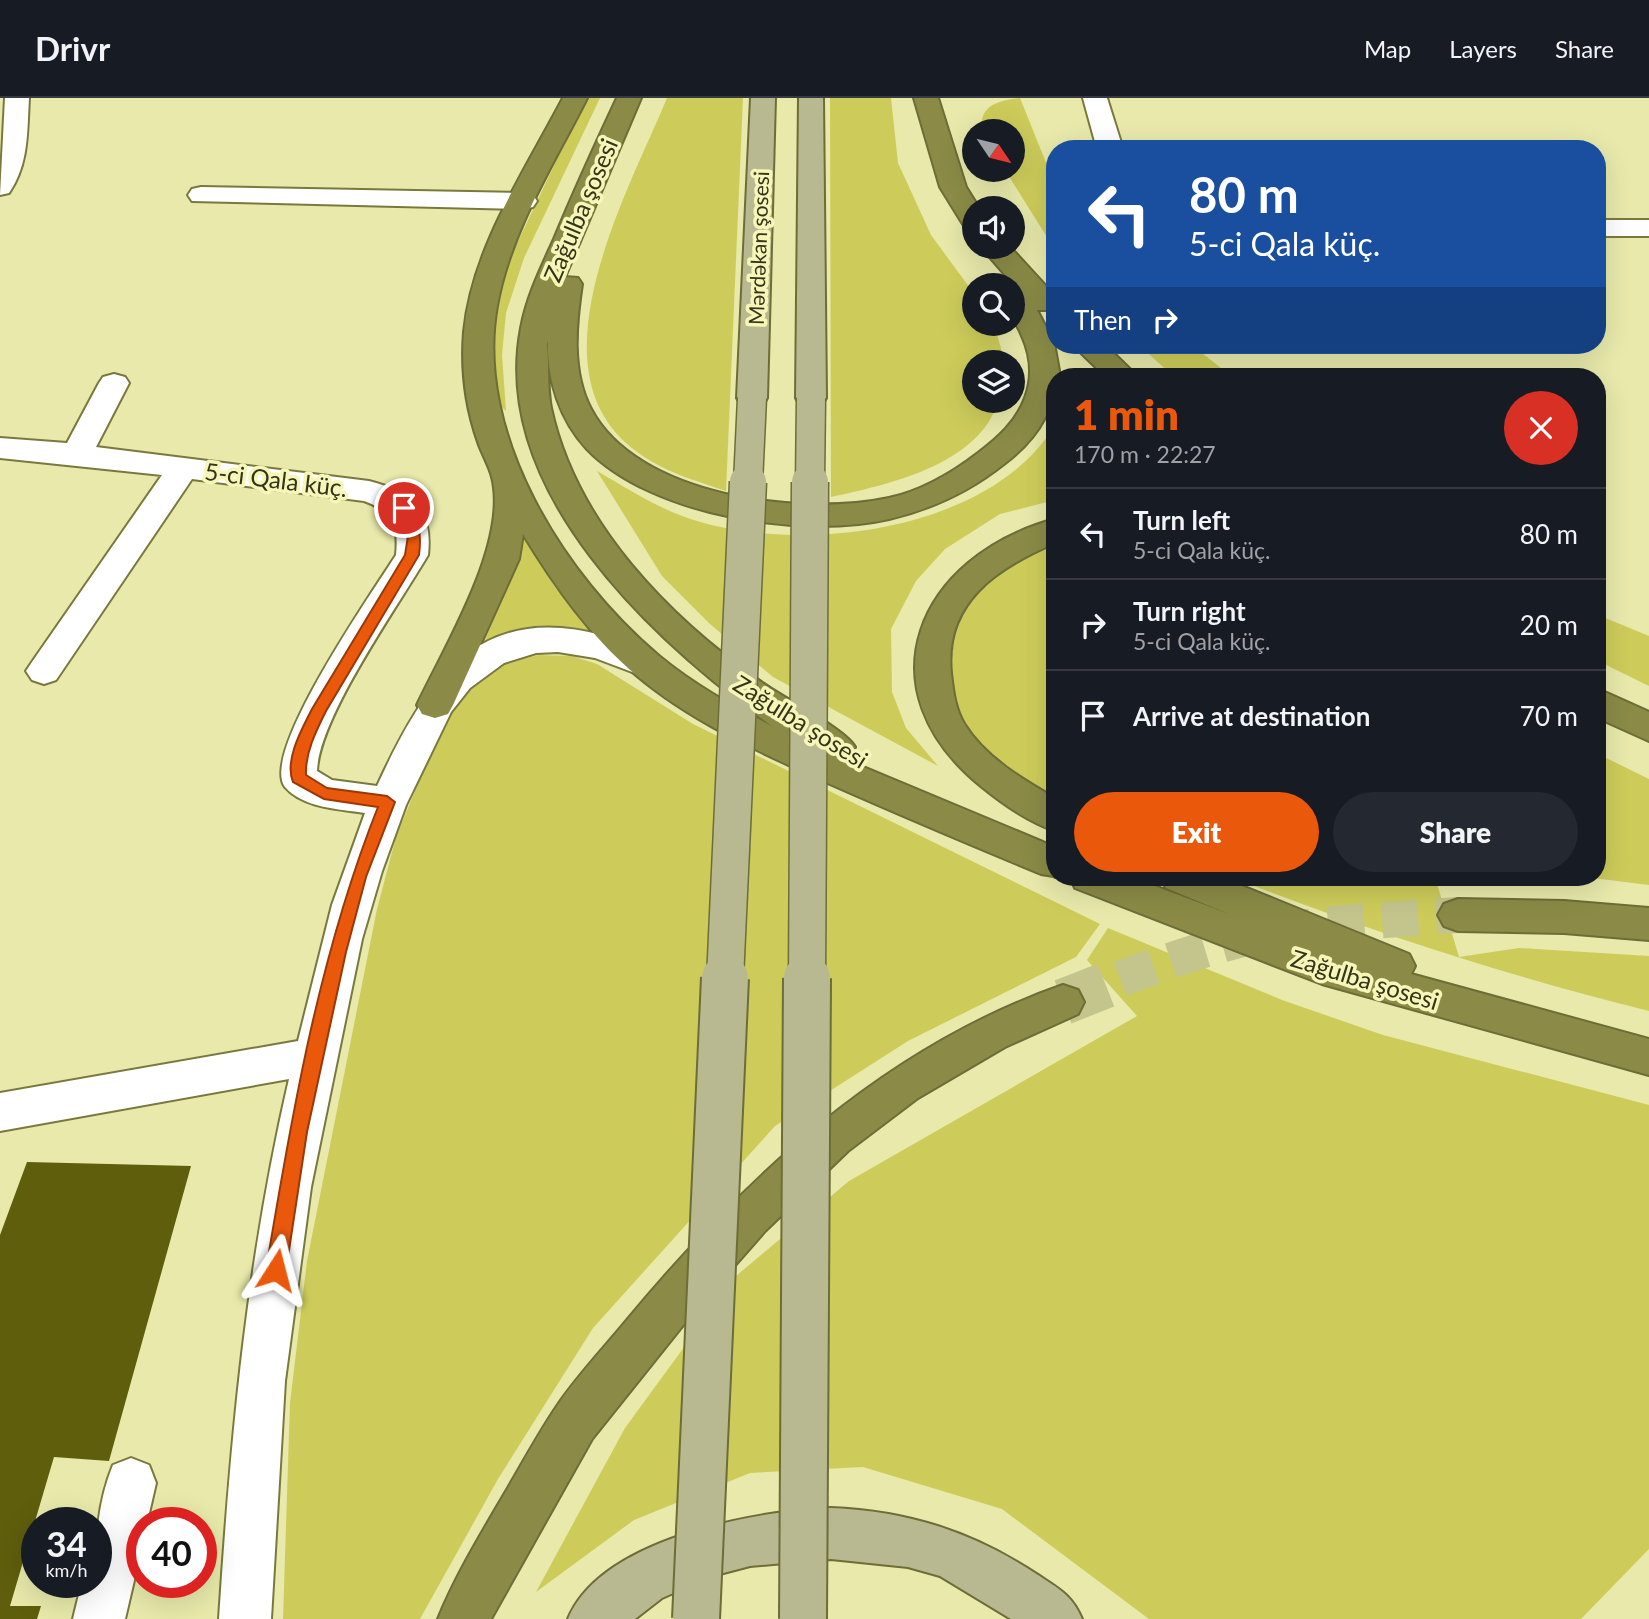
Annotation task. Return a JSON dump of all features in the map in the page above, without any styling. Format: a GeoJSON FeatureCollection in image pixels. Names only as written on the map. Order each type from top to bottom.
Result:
{"type":"FeatureCollection","features":[{"type":"Feature","properties":{"kind":"highway"},"geometry":{"type":"LineString","coordinates":[[575,98],[502,249],[483,303],[479,372],[483,406],[508,482],[570,581],[614,634],[648,666],[701,704],[760,736],[927,811],[1046,859]]}},
{"type":"Feature","properties":{"kind":"highway","name":"Zağulba şosesi"},"geometry":{"type":"LineString","coordinates":[[629,98],[549,281],[532,346],[533,384],[540,429],[558,475],[585,524],[629,584],[682,640],[752,696],[817,737],[1046,855]]}},
{"type":"Feature","properties":{"kind":"highway"},"geometry":{"type":"LineString","coordinates":[[926,98],[953,187],[962,202]]}},
{"type":"Feature","properties":{"kind":"highway"},"geometry":{"type":"LineString","coordinates":[[586,193],[565,297],[561,338],[566,381],[576,411],[589,431],[620,459],[668,486],[716,502],[775,513],[859,513],[916,500],[982,467],[1009,445],[1029,420],[1040,397],[1045,375],[1035,332],[1025,314]]}},
{"type":"Feature","properties":{"kind":"highway"},"geometry":{"type":"LineString","coordinates":[[1006,259],[1046,303]]}},
{"type":"Feature","properties":{"kind":"highway"},"geometry":{"type":"LineString","coordinates":[[1098,354],[1113,368]]}},
{"type":"Feature","properties":{"kind":"highway"},"geometry":{"type":"LineString","coordinates":[[435,705],[503,559],[510,509],[508,482]]}},
{"type":"Feature","properties":{"kind":"highway"},"geometry":{"type":"LineString","coordinates":[[1046,534],[1015,546],[975,572],[950,600],[935,636],[931,667],[937,700],[952,735],[981,767],[1017,795],[1046,811]]}},
{"type":"Feature","properties":{"kind":"highway"},"geometry":{"type":"LineString","coordinates":[[1606,706],[1649,730]]}},
{"type":"Feature","properties":{"kind":"highway"},"geometry":{"type":"LineString","coordinates":[[1606,715],[1649,730]]}},
{"type":"Feature","properties":{"kind":"highway","name":"Zağulba şosesi"},"geometry":{"type":"LineString","coordinates":[[1114,886],[1322,967],[1644,1056]]}},
{"type":"Feature","properties":{"kind":"highway"},"geometry":{"type":"LineString","coordinates":[[1203,886],[1468,995],[1644,1056]]}},
{"type":"Feature","properties":{"kind":"highway"},"geometry":{"type":"LineString","coordinates":[[1458,915],[1564,917],[1649,924]]}},
{"type":"Feature","properties":{"kind":"highway"},"geometry":{"type":"LineString","coordinates":[[464,1619],[475,1594],[575,1422],[671,1303],[749,1216],[832,1137],[903,1086],[990,1034],[1063,1002]]}},
{"type":"Feature","properties":{"kind":"main road","name":"Mərdəkan şosesi"},"geometry":{"type":"LineString","coordinates":[[696,1619],[752,398],[763,98]]}},
{"type":"Feature","properties":{"kind":"main road"},"geometry":{"type":"LineString","coordinates":[[803,1619],[811,98]]}},
{"type":"Feature","properties":{"kind":"main road"},"geometry":{"type":"LineString","coordinates":[[594,1619],[645,1579],[724,1545],[780,1536],[846,1532],[890,1538],[942,1551],[999,1579],[1056,1619]]}},
{"type":"Feature","properties":{"kind":"street"},"geometry":{"type":"LineString","coordinates":[[0,187],[13,156],[17,98]]}},
{"type":"Feature","properties":{"kind":"street"},"geometry":{"type":"LineString","coordinates":[[1095,98],[1107,140]]}},
{"type":"Feature","properties":{"kind":"street"},"geometry":{"type":"LineString","coordinates":[[201,195],[524,201]]}},
{"type":"Feature","properties":{"kind":"street"},"geometry":{"type":"LineString","coordinates":[[1606,228],[1649,228]]}},
{"type":"Feature","properties":{"kind":"street"},"geometry":{"type":"LineString","coordinates":[[77,454],[114,383]]}},
{"type":"Feature","properties":{"kind":"street","name":"5-ci Qala küç."},"geometry":{"type":"LineString","coordinates":[[0,448],[77,454],[369,491],[390,498],[404,508],[415,536],[412,555],[319,709],[307,733],[298,765],[299,778],[324,793],[387,802]]}},
{"type":"Feature","properties":{"kind":"street"},"geometry":{"type":"LineString","coordinates":[[44,671],[183,468]]}},
{"type":"Feature","properties":{"kind":"street"},"geometry":{"type":"LineString","coordinates":[[245,1619],[256,1430],[263,1362],[298,1132],[358,877],[387,802],[435,705],[456,680],[487,657],[506,648],[538,640],[568,639],[595,645],[648,666]]}},
{"type":"Feature","properties":{"kind":"street"},"geometry":{"type":"LineString","coordinates":[[0,1112],[314,1056]]}},
{"type":"Feature","properties":{"kind":"street"},"geometry":{"type":"LineString","coordinates":[[99,1619],[131,1483]]}},
{"type":"Feature","properties":{"kind":"shaded area"},"geometry":{"type":"Polygon","coordinates":[[[586,98],[600,98],[524,258],[506,313],[502,355],[506,411],[494,400],[491,314],[511,256],[586,98]]]}},
{"type":"Feature","properties":{"kind":"shaded area"},"geometry":{"type":"Polygon","coordinates":[[[667,98],[743,98],[726,491],[661,466],[626,443],[600,408],[588,367],[588,321],[598,273],[613,225],[667,98]]]}},
{"type":"Feature","properties":{"kind":"shaded area"},"geometry":{"type":"Polygon","coordinates":[[[830,98],[891,98],[898,163],[931,235],[962,277],[962,336],[997,336],[1002,350],[962,350],[962,413],[993,413],[988,423],[972,441],[952,456],[903,478],[831,497],[830,98]]]}},
{"type":"Feature","properties":{"kind":"shaded area"},"geometry":{"type":"Polygon","coordinates":[[[1020,98],[1046,163],[1046,236],[1025,202],[1025,196],[1021,196],[1012,182],[1026,182],[1026,119],[982,119],[987,110],[997,103],[1020,98]]]}},
{"type":"Feature","properties":{"kind":"shaded area"},"geometry":{"type":"Polygon","coordinates":[[[1149,354],[1203,354],[1221,368],[1164,368],[1149,354]]]}},
{"type":"Feature","properties":{"kind":"shaded area"},"geometry":{"type":"Polygon","coordinates":[[[1046,436],[1046,502],[1000,514],[945,549],[916,581],[891,629],[892,692],[906,728],[938,766],[773,677],[710,624],[662,576],[597,471],[658,505],[697,521],[741,531],[790,535],[841,533],[893,525],[942,511],[987,489],[1026,461],[1046,436]]]}},
{"type":"Feature","properties":{"kind":"shaded area"},"geometry":{"type":"Polygon","coordinates":[[[525,538],[555,587],[598,638],[567,630],[539,629],[512,635],[482,648],[525,538]]]}},
{"type":"Feature","properties":{"kind":"shaded area"},"geometry":{"type":"Polygon","coordinates":[[[1046,548],[1046,797],[1004,768],[974,737],[953,701],[947,676],[959,626],[973,600],[1005,571],[1046,548]]]}},
{"type":"Feature","properties":{"kind":"shaded area"},"geometry":{"type":"Polygon","coordinates":[[[1606,618],[1649,636],[1649,686],[1606,665],[1606,618]]]}},
{"type":"Feature","properties":{"kind":"shaded area"},"geometry":{"type":"Polygon","coordinates":[[[539,655],[572,656],[597,664],[693,724],[1100,924],[1076,957],[908,1041],[775,1126],[593,1328],[498,1479],[420,1619],[283,1619],[290,1403],[307,1261],[377,909],[396,837],[440,730],[470,686],[508,662],[539,655]]]}},
{"type":"Feature","properties":{"kind":"shaded area"},"geometry":{"type":"Polygon","coordinates":[[[1606,758],[1649,779],[1649,885],[1606,880],[1606,758]]]}},
{"type":"Feature","properties":{"kind":"shaded area"},"geometry":{"type":"Polygon","coordinates":[[[1255,886],[1438,886],[1459,957],[1519,948],[1649,956],[1649,1011],[1543,983],[1438,951],[1255,886]]]}},
{"type":"Feature","properties":{"kind":"shaded area"},"geometry":{"type":"Polygon","coordinates":[[[1108,928],[1282,1000],[1383,1035],[1649,1105],[1649,1549],[1581,1619],[1149,1619],[1002,1509],[863,1467],[750,1473],[634,1520],[536,1592],[625,1428],[736,1276],[849,1181],[1137,1016],[1087,960],[1108,928]]]}},
{"type":"Feature","properties":{"kind":"building"},"geometry":{"type":"Polygon","coordinates":[[[27,1162],[191,1166],[109,1461],[54,1457],[39,1507],[21,1507],[21,1569],[10,1606],[41,1606],[37,1619],[0,1619],[0,1235],[27,1162]]]}},
{"type":"Feature","properties":{"kind":"tunnel"},"geometry":{"type":"LineString","coordinates":[[1120,979],[1188,955],[1259,935],[1333,924],[1458,915]]}},
{"type":"Feature","properties":{"kind":"tunnel"},"geometry":{"type":"LineString","coordinates":[[1063,1002],[1124,978]]}},
{"type":"Feature","properties":{"kind":"route"},"geometry":{"type":"LineString","coordinates":[[276,1270],[298,1132],[338,952],[358,877],[387,802],[324,793],[307,786],[299,778],[298,765],[307,733],[319,709],[412,555],[415,536],[411,520],[404,508]]}}]}
